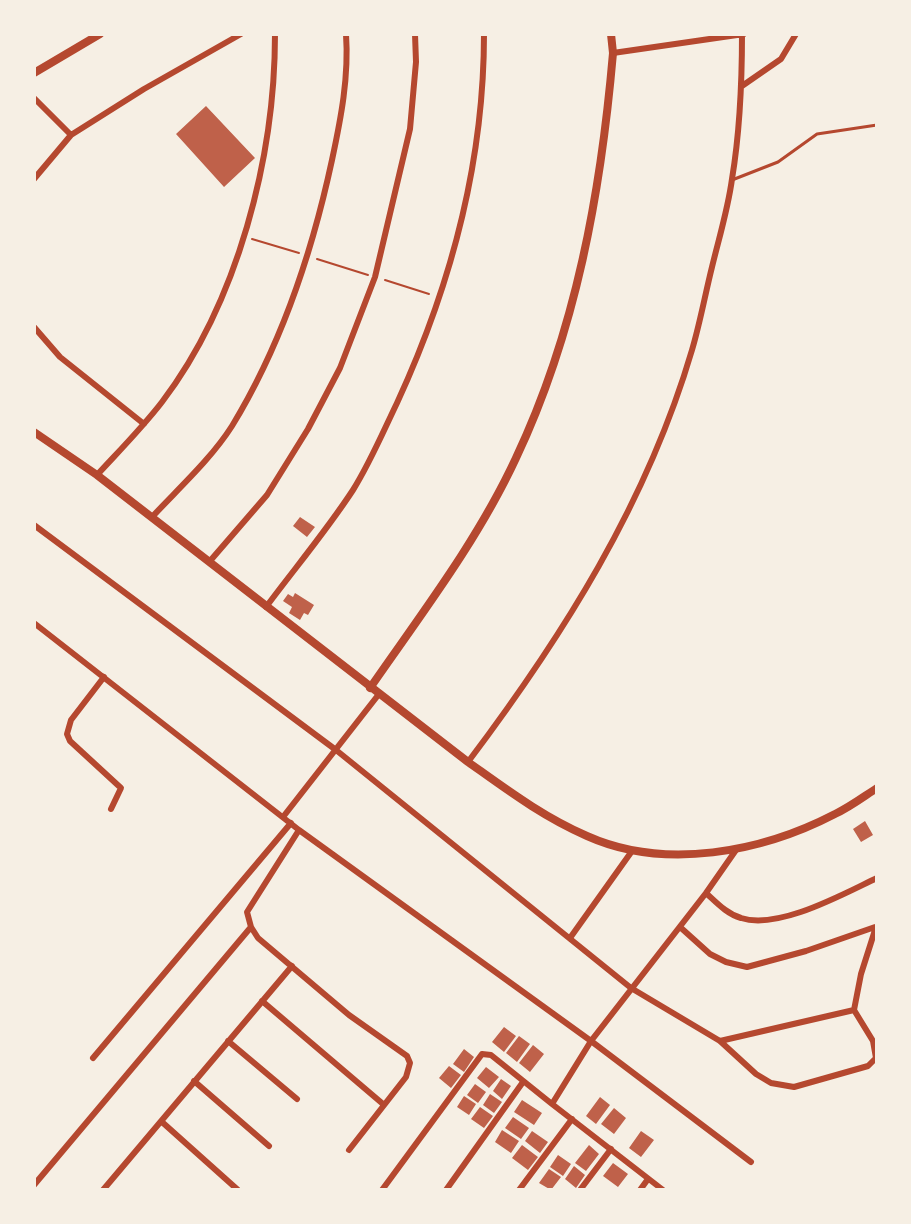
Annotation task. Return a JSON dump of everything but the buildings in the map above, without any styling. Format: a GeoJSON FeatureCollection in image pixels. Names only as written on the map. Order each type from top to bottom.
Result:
{"type":"FeatureCollection","features":[{"type":"Feature","properties":{"kind":"street"},"geometry":{"type":"LineString","coordinates":[[34,73],[100,34]]}},
{"type":"Feature","properties":{"kind":"street"},"geometry":{"type":"LineString","coordinates":[[34,179],[71,135],[241,34]]}},
{"type":"Feature","properties":{"kind":"street"},"geometry":{"type":"LineString","coordinates":[[97,475],[164,400],[221,301],[243,236],[266,143],[275,83],[275,34]]}},
{"type":"Feature","properties":{"kind":"street"},"geometry":{"type":"LineString","coordinates":[[152,517],[230,428],[278,337],[309,256],[322,207],[343,105],[348,58],[346,34]]}},
{"type":"Feature","properties":{"kind":"street"},"geometry":{"type":"LineString","coordinates":[[210,561],[267,495],[308,429],[340,368],[375,277],[410,129],[416,62],[415,34]]}},
{"type":"Feature","properties":{"kind":"street"},"geometry":{"type":"LineString","coordinates":[[266,607],[353,490],[405,386],[440,297],[463,212],[476,147],[484,85],[484,34]]}},
{"type":"Feature","properties":{"kind":"street"},"geometry":{"type":"LineString","coordinates":[[370,688],[465,551],[516,459],[537,408],[556,355],[587,243],[603,160],[613,53],[611,34]]}},
{"type":"Feature","properties":{"kind":"street"},"geometry":{"type":"LineString","coordinates":[[468,762],[569,620],[635,500],[670,417],[693,349],[732,180],[742,86],[743,34],[613,53]]}},
{"type":"Feature","properties":{"kind":"street"},"geometry":{"type":"LineString","coordinates":[[742,86],[781,59],[796,34]]}},
{"type":"Feature","properties":{"kind":"street"},"geometry":{"type":"LineString","coordinates":[[34,98],[71,135]]}},
{"type":"Feature","properties":{"kind":"street"},"geometry":{"type":"LineString","coordinates":[[34,327],[60,357],[144,424]]}},
{"type":"Feature","properties":{"kind":"street"},"geometry":{"type":"LineString","coordinates":[[34,432],[97,475],[468,762],[530,807],[588,837],[632,851],[675,853],[736,850],[826,818],[877,788]]}},
{"type":"Feature","properties":{"kind":"street"},"geometry":{"type":"LineString","coordinates":[[34,525],[336,750],[631,988],[720,1041],[756,1074],[771,1083],[794,1087],[868,1066],[877,1058],[873,1041],[854,1010],[876,926]]}},
{"type":"Feature","properties":{"kind":"street"},"geometry":{"type":"LineString","coordinates":[[34,623],[299,830],[591,1041],[751,1162]]}},
{"type":"Feature","properties":{"kind":"street"},"geometry":{"type":"LineString","coordinates":[[104,677],[71,720],[67,734],[70,741],[121,788],[111,809]]}},
{"type":"Feature","properties":{"kind":"street"},"geometry":{"type":"LineString","coordinates":[[283,817],[379,694]]}},
{"type":"Feature","properties":{"kind":"street"},"geometry":{"type":"LineString","coordinates":[[93,1058],[291,823]]}},
{"type":"Feature","properties":{"kind":"street"},"geometry":{"type":"LineString","coordinates":[[299,830],[247,912],[251,927],[258,938],[349,1015],[407,1056],[410,1063],[406,1077],[349,1150]]}},
{"type":"Feature","properties":{"kind":"street"},"geometry":{"type":"LineString","coordinates":[[552,1104],[591,1041],[736,850]]}},
{"type":"Feature","properties":{"kind":"street"},"geometry":{"type":"LineString","coordinates":[[570,938],[632,851]]}},
{"type":"Feature","properties":{"kind":"street"},"geometry":{"type":"LineString","coordinates":[[706,893],[727,912],[743,919],[761,920],[817,906],[877,878]]}},
{"type":"Feature","properties":{"kind":"street"},"geometry":{"type":"LineString","coordinates":[[680,927],[710,954],[747,967],[806,951],[876,926]]}},
{"type":"Feature","properties":{"kind":"street"},"geometry":{"type":"LineString","coordinates":[[34,1185],[251,927]]}},
{"type":"Feature","properties":{"kind":"street"},"geometry":{"type":"LineString","coordinates":[[103,1190],[292,966]]}},
{"type":"Feature","properties":{"kind":"street"},"geometry":{"type":"LineString","coordinates":[[262,1001],[383,1104]]}},
{"type":"Feature","properties":{"kind":"street"},"geometry":{"type":"LineString","coordinates":[[720,1041],[854,1010]]}},
{"type":"Feature","properties":{"kind":"street"},"geometry":{"type":"LineString","coordinates":[[228,1041],[297,1099]]}},
{"type":"Feature","properties":{"kind":"street"},"geometry":{"type":"LineString","coordinates":[[382,1190],[482,1054],[491,1055],[663,1190]]}},
{"type":"Feature","properties":{"kind":"street"},"geometry":{"type":"LineString","coordinates":[[194,1081],[269,1146]]}},
{"type":"Feature","properties":{"kind":"street"},"geometry":{"type":"LineString","coordinates":[[446,1190],[523,1082]]}},
{"type":"Feature","properties":{"kind":"street"},"geometry":{"type":"LineString","coordinates":[[519,1190],[572,1119]]}},
{"type":"Feature","properties":{"kind":"street"},"geometry":{"type":"LineString","coordinates":[[162,1122],[238,1190]]}},
{"type":"Feature","properties":{"kind":"street"},"geometry":{"type":"LineString","coordinates":[[580,1190],[611,1149]]}},
{"type":"Feature","properties":{"kind":"street"},"geometry":{"type":"LineString","coordinates":[[640,1190],[648,1179]]}},
{"type":"Feature","properties":{"kind":"lane"},"geometry":{"type":"LineString","coordinates":[[732,180],[778,162],[817,134],[877,125]]}},
{"type":"Feature","properties":{"kind":"path"},"geometry":{"type":"LineString","coordinates":[[243,236],[440,297]]}}]}
